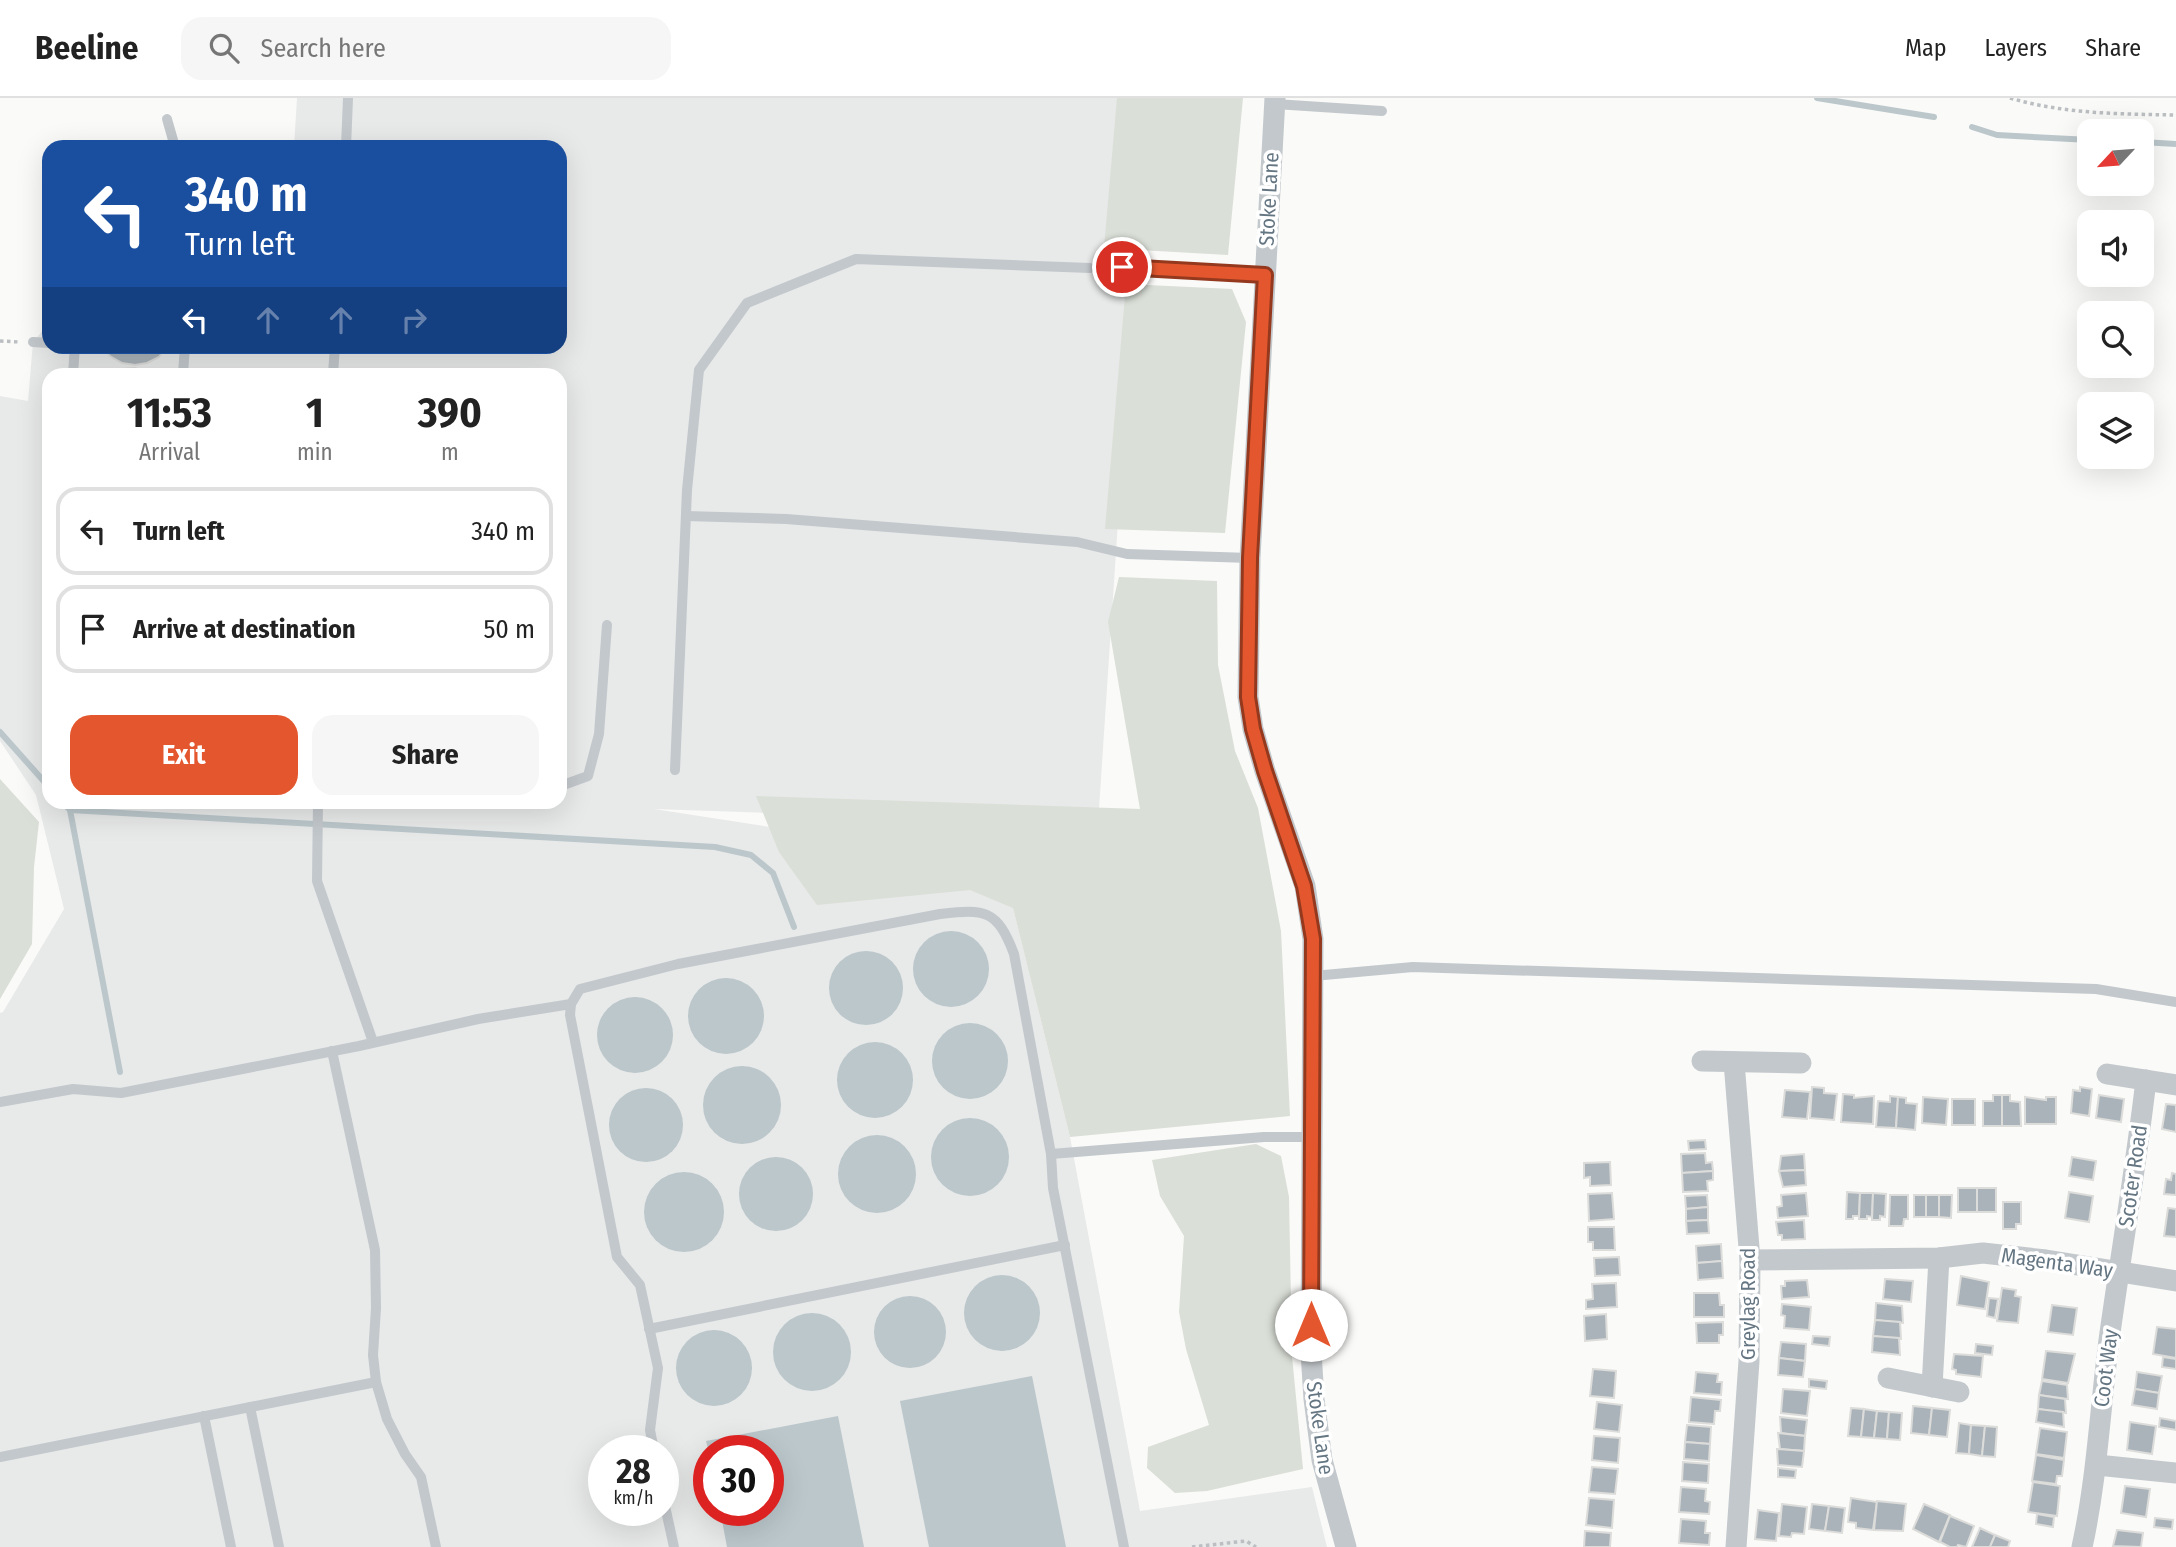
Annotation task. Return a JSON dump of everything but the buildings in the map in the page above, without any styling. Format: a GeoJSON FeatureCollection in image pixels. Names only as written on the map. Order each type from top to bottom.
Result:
{"type":"FeatureCollection","features":[{"type":"Feature","properties":{"kind":"street","name":"Stoke Lane"},"geometry":{"type":"LineString","coordinates":[[1275,101],[1250,558],[1248,697],[1265,771],[1304,886],[1313,939],[1311,1352],[1322,1460],[1346,1547]]}},
{"type":"Feature","properties":{"kind":"street"},"geometry":{"type":"LineString","coordinates":[[1702,1062],[1801,1063]]}},
{"type":"Feature","properties":{"kind":"street","name":"Greylag Road"},"geometry":{"type":"LineString","coordinates":[[1734,1062],[1750,1260],[1749,1361],[1737,1547]]}},
{"type":"Feature","properties":{"kind":"street"},"geometry":{"type":"LineString","coordinates":[[2107,1074],[2176,1085]]}},
{"type":"Feature","properties":{"kind":"street","name":"Scoter Road"},"geometry":{"type":"LineString","coordinates":[[2119,1271],[2147,1080]]}},
{"type":"Feature","properties":{"kind":"street","name":"Magenta Way"},"geometry":{"type":"LineString","coordinates":[[1750,1260],[1938,1258],[1983,1253],[2046,1260],[2176,1281]]}},
{"type":"Feature","properties":{"kind":"street"},"geometry":{"type":"LineString","coordinates":[[1932,1387],[1938,1258]]}},
{"type":"Feature","properties":{"kind":"street","name":"Coot Way"},"geometry":{"type":"LineString","coordinates":[[2082,1547],[2097,1465],[2103,1388],[2119,1271]]}},
{"type":"Feature","properties":{"kind":"street"},"geometry":{"type":"LineString","coordinates":[[1888,1378],[1958,1392]]}},
{"type":"Feature","properties":{"kind":"street"},"geometry":{"type":"LineString","coordinates":[[2097,1465],[2176,1472]]}},
{"type":"Feature","properties":{"kind":"lane"},"geometry":{"type":"LineString","coordinates":[[346,140],[348,98]]}},
{"type":"Feature","properties":{"kind":"lane"},"geometry":{"type":"LineString","coordinates":[[1275,101],[1382,111]]}},
{"type":"Feature","properties":{"kind":"lane"},"geometry":{"type":"LineString","coordinates":[[167,119],[173,140]]}},
{"type":"Feature","properties":{"kind":"lane"},"geometry":{"type":"LineString","coordinates":[[675,770],[686,516],[699,370],[747,303],[856,259],[1090,268]]}},
{"type":"Feature","properties":{"kind":"lane"},"geometry":{"type":"LineString","coordinates":[[1122,267],[1265,275]]}},
{"type":"Feature","properties":{"kind":"lane"},"geometry":{"type":"LineString","coordinates":[[33,342],[42,343]]}},
{"type":"Feature","properties":{"kind":"lane"},"geometry":{"type":"LineString","coordinates":[[686,516],[786,519],[1077,542],[1127,554],[1250,558]]}},
{"type":"Feature","properties":{"kind":"lane"},"geometry":{"type":"LineString","coordinates":[[567,784],[588,776],[598,734],[607,625]]}},
{"type":"Feature","properties":{"kind":"lane"},"geometry":{"type":"LineString","coordinates":[[318,809],[317,881],[373,1042]]}},
{"type":"Feature","properties":{"kind":"lane"},"geometry":{"type":"LineString","coordinates":[[651,1435],[658,1368],[640,1285],[617,1257],[570,1015],[571,1004],[580,989],[652,970],[940,914],[974,910],[992,917],[1005,931],[1014,954],[1051,1154],[1053,1188],[1124,1547]]}},
{"type":"Feature","properties":{"kind":"lane"},"geometry":{"type":"LineString","coordinates":[[1313,976],[1427,967],[2096,989],[2176,1002]]}},
{"type":"Feature","properties":{"kind":"lane"},"geometry":{"type":"LineString","coordinates":[[0,1102],[73,1089],[121,1093],[478,1019],[571,1004]]}},
{"type":"Feature","properties":{"kind":"lane"},"geometry":{"type":"LineString","coordinates":[[332,1051],[375,1250],[376,1308],[373,1355],[376,1382],[387,1419],[405,1454],[421,1477],[436,1547]]}},
{"type":"Feature","properties":{"kind":"lane"},"geometry":{"type":"LineString","coordinates":[[1051,1154],[1264,1137],[1311,1137]]}},
{"type":"Feature","properties":{"kind":"lane"},"geometry":{"type":"LineString","coordinates":[[649,1329],[1065,1245]]}},
{"type":"Feature","properties":{"kind":"lane"},"geometry":{"type":"LineString","coordinates":[[0,1457],[376,1382]]}},
{"type":"Feature","properties":{"kind":"lane"},"geometry":{"type":"LineString","coordinates":[[250,1407],[279,1547]]}},
{"type":"Feature","properties":{"kind":"lane"},"geometry":{"type":"LineString","coordinates":[[204,1416],[231,1547]]}},
{"type":"Feature","properties":{"kind":"lane"},"geometry":{"type":"LineString","coordinates":[[669,1526],[674,1547]]}},
{"type":"Feature","properties":{"kind":"path"},"geometry":{"type":"LineString","coordinates":[[2010,98],[2035,106],[2108,114],[2176,115]]}},
{"type":"Feature","properties":{"kind":"path"},"geometry":{"type":"LineString","coordinates":[[1192,1547],[1246,1541],[1256,1547]]}},
{"type":"Feature","properties":{"kind":"shaded area"},"geometry":{"type":"Polygon","coordinates":[[[297,98],[1146,98],[1098,824],[654,809],[1002,863],[1070,1137],[1140,1511],[1312,1487],[1327,1547],[0,1547],[0,1013],[64,909],[36,795],[0,741],[0,396],[28,401],[33,342],[42,331],[42,354],[567,354],[567,140],[294,140],[297,98]]]}},
{"type":"Feature","properties":{"kind":"shaded area"},"geometry":{"type":"Polygon","coordinates":[[[1117,98],[1243,98],[1228,255],[1104,248],[1117,98]]]}},
{"type":"Feature","properties":{"kind":"shaded area"},"geometry":{"type":"Polygon","coordinates":[[[1126,284],[1232,289],[1246,322],[1225,533],[1105,529],[1126,284]]]}},
{"type":"Feature","properties":{"kind":"shaded area"},"geometry":{"type":"Polygon","coordinates":[[[1119,577],[1217,581],[1218,665],[1235,751],[1258,808],[1281,931],[1290,1116],[1070,1137],[1013,908],[970,890],[817,905],[779,852],[756,796],[1140,809],[1108,622],[1119,577]]]}},
{"type":"Feature","properties":{"kind":"shaded area"},"geometry":{"type":"Polygon","coordinates":[[[0,779],[39,822],[34,867],[32,944],[0,999],[0,779]]]}},
{"type":"Feature","properties":{"kind":"shaded area"},"geometry":{"type":"Polygon","coordinates":[[[951,931],[965,934],[978,942],[986,955],[989,969],[986,983],[978,996],[965,1004],[951,1007],[937,1004],[924,996],[916,983],[913,969],[916,955],[924,942],[937,934],[951,931]]]}},
{"type":"Feature","properties":{"kind":"shaded area"},"geometry":{"type":"Polygon","coordinates":[[[866,951],[887,957],[897,967],[903,988],[897,1009],[887,1019],[866,1025],[845,1019],[835,1009],[829,988],[835,967],[845,957],[866,951]]]}},
{"type":"Feature","properties":{"kind":"shaded area"},"geometry":{"type":"Polygon","coordinates":[[[726,978],[741,981],[753,989],[761,1001],[764,1016],[761,1031],[753,1043],[741,1051],[726,1054],[711,1051],[699,1043],[691,1031],[688,1016],[691,1001],[699,989],[711,981],[726,978]]]}},
{"type":"Feature","properties":{"kind":"shaded area"},"geometry":{"type":"Polygon","coordinates":[[[635,997],[650,1000],[662,1008],[670,1020],[673,1035],[670,1050],[662,1062],[650,1070],[635,1073],[620,1070],[608,1062],[600,1050],[597,1035],[600,1020],[608,1008],[620,1000],[635,997]]]}},
{"type":"Feature","properties":{"kind":"shaded area"},"geometry":{"type":"Polygon","coordinates":[[[970,1023],[984,1026],[997,1034],[1005,1047],[1008,1061],[1005,1075],[997,1088],[984,1096],[970,1099],[956,1096],[943,1088],[935,1075],[932,1061],[935,1047],[943,1034],[956,1026],[970,1023]]]}},
{"type":"Feature","properties":{"kind":"shaded area"},"geometry":{"type":"Polygon","coordinates":[[[875,1042],[890,1045],[902,1053],[910,1065],[913,1080],[910,1095],[902,1107],[890,1115],[875,1118],[860,1115],[848,1107],[840,1095],[837,1080],[840,1065],[848,1053],[860,1045],[875,1042]]]}},
{"type":"Feature","properties":{"kind":"shaded area"},"geometry":{"type":"Polygon","coordinates":[[[742,1066],[757,1069],[770,1077],[778,1090],[781,1105],[778,1120],[770,1133],[757,1141],[742,1144],[727,1141],[714,1133],[706,1120],[703,1105],[706,1090],[714,1077],[727,1069],[742,1066]]]}},
{"type":"Feature","properties":{"kind":"shaded area"},"geometry":{"type":"Polygon","coordinates":[[[646,1088],[667,1094],[677,1104],[683,1125],[677,1146],[667,1156],[646,1162],[625,1156],[615,1146],[609,1125],[615,1104],[625,1094],[646,1088]]]}},
{"type":"Feature","properties":{"kind":"shaded area"},"geometry":{"type":"Polygon","coordinates":[[[970,1118],[985,1121],[997,1130],[1006,1142],[1009,1157],[1006,1172],[997,1184],[985,1193],[970,1196],[955,1193],[943,1184],[934,1172],[931,1157],[934,1142],[943,1130],[955,1121],[970,1118]]]}},
{"type":"Feature","properties":{"kind":"shaded area"},"geometry":{"type":"Polygon","coordinates":[[[869,1135],[885,1135],[899,1141],[910,1152],[916,1166],[916,1182],[910,1196],[899,1207],[885,1213],[869,1213],[855,1207],[844,1196],[838,1182],[838,1166],[844,1152],[855,1141],[869,1135]]]}},
{"type":"Feature","properties":{"kind":"shaded area"},"geometry":{"type":"Polygon","coordinates":[[[1256,1144],[1281,1156],[1289,1197],[1292,1356],[1303,1469],[1207,1491],[1175,1493],[1147,1468],[1148,1447],[1209,1425],[1186,1349],[1179,1312],[1184,1236],[1160,1196],[1152,1160],[1256,1144]]]}},
{"type":"Feature","properties":{"kind":"shaded area"},"geometry":{"type":"Polygon","coordinates":[[[776,1157],[790,1160],[802,1168],[810,1180],[813,1194],[810,1208],[802,1220],[790,1228],[776,1231],[762,1228],[750,1220],[742,1208],[739,1194],[742,1180],[750,1168],[762,1160],[776,1157]]]}},
{"type":"Feature","properties":{"kind":"shaded area"},"geometry":{"type":"Polygon","coordinates":[[[676,1172],[692,1172],[713,1183],[724,1204],[724,1220],[713,1241],[692,1252],[676,1252],[662,1246],[650,1234],[644,1220],[644,1204],[650,1190],[662,1178],[676,1172]]]}},
{"type":"Feature","properties":{"kind":"shaded area"},"geometry":{"type":"Polygon","coordinates":[[[1002,1275],[1017,1278],[1029,1286],[1037,1298],[1040,1313],[1037,1328],[1029,1340],[1017,1348],[1002,1351],[987,1348],[975,1340],[967,1328],[964,1313],[967,1298],[975,1286],[987,1278],[1002,1275]]]}},
{"type":"Feature","properties":{"kind":"shaded area"},"geometry":{"type":"Polygon","coordinates":[[[917,1296],[936,1306],[944,1318],[944,1346],[936,1358],[924,1366],[903,1368],[884,1358],[876,1346],[874,1325],[884,1306],[896,1298],[917,1296]]]}},
{"type":"Feature","properties":{"kind":"shaded area"},"geometry":{"type":"Polygon","coordinates":[[[812,1313],[827,1316],[840,1324],[848,1337],[851,1352],[848,1367],[840,1380],[827,1388],[812,1391],[797,1388],[784,1380],[776,1367],[773,1352],[776,1337],[784,1324],[797,1316],[812,1313]]]}},
{"type":"Feature","properties":{"kind":"shaded area"},"geometry":{"type":"Polygon","coordinates":[[[714,1330],[728,1333],[741,1341],[749,1354],[752,1368],[749,1382],[741,1395],[728,1403],[714,1406],[700,1403],[687,1395],[679,1382],[676,1368],[679,1354],[687,1341],[700,1333],[714,1330]]]}},
{"type":"Feature","properties":{"kind":"shaded area"},"geometry":{"type":"Polygon","coordinates":[[[1032,1376],[1066,1547],[929,1547],[900,1401],[1032,1376]]]}},
{"type":"Feature","properties":{"kind":"shaded area"},"geometry":{"type":"Polygon","coordinates":[[[838,1416],[864,1547],[727,1547],[723,1526],[784,1526],[784,1435],[738,1435],[838,1416]]]}},
{"type":"Feature","properties":{"kind":"waterway"},"geometry":{"type":"LineString","coordinates":[[1817,98],[1934,117]]}},
{"type":"Feature","properties":{"kind":"waterway"},"geometry":{"type":"LineString","coordinates":[[1972,127],[1997,135],[2077,139]]}},
{"type":"Feature","properties":{"kind":"waterway"},"geometry":{"type":"LineString","coordinates":[[2154,143],[2176,144]]}},
{"type":"Feature","properties":{"kind":"waterway"},"geometry":{"type":"LineString","coordinates":[[0,732],[42,779]]}},
{"type":"Feature","properties":{"kind":"waterway"},"geometry":{"type":"LineString","coordinates":[[69,809],[120,1072]]}},
{"type":"Feature","properties":{"kind":"waterway"},"geometry":{"type":"LineString","coordinates":[[70,810],[715,847],[751,855],[773,873],[794,927]]}},
{"type":"Feature","properties":{"kind":"route"},"geometry":{"type":"LineString","coordinates":[[1122,267],[1265,275],[1250,558],[1248,697],[1253,729],[1265,771],[1304,886],[1313,939],[1311,1325]]}}]}
